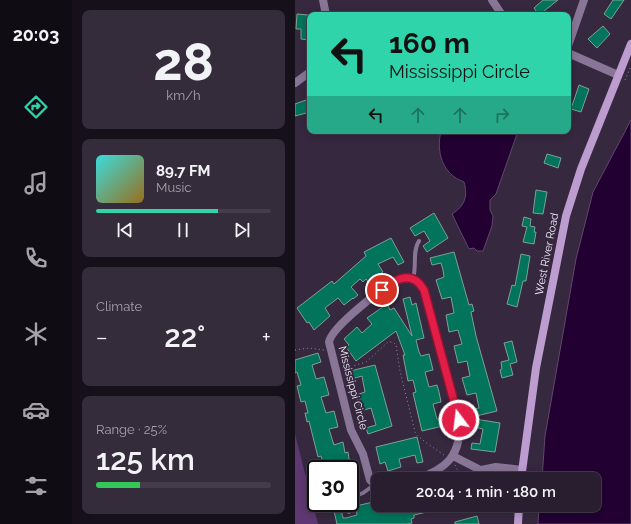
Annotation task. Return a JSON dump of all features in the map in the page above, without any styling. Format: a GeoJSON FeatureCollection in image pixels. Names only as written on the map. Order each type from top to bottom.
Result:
{"type":"FeatureCollection","features":[{"type":"Feature","properties":{"kind":"street"},"geometry":{"type":"LineString","coordinates":[[323,0],[325,12]]}},
{"type":"Feature","properties":{"kind":"street"},"geometry":{"type":"LineString","coordinates":[[492,0],[500,12]]}},
{"type":"Feature","properties":{"kind":"street"},"geometry":{"type":"LineString","coordinates":[[571,37],[584,0]]}},
{"type":"Feature","properties":{"kind":"street","name":"West River Road"},"geometry":{"type":"LineString","coordinates":[[522,470],[536,368],[566,216],[581,169],[631,44]]}},
{"type":"Feature","properties":{"kind":"street"},"geometry":{"type":"LineString","coordinates":[[571,54],[618,75]]}},
{"type":"Feature","properties":{"kind":"street"},"geometry":{"type":"LineString","coordinates":[[295,83],[307,74]]}},
{"type":"Feature","properties":{"kind":"street","name":"Mississippi Circle"},"geometry":{"type":"LineString","coordinates":[[371,478],[367,472],[363,454],[351,430],[330,348],[330,337],[333,332],[393,281],[404,278],[413,279]]}},
{"type":"Feature","properties":{"kind":"street"},"geometry":{"type":"LineString","coordinates":[[413,279],[420,283],[424,290],[459,420],[458,443],[451,458],[435,472]]}},
{"type":"Feature","properties":{"kind":"street"},"geometry":{"type":"LineString","coordinates":[[451,458],[485,472]]}},
{"type":"Feature","properties":{"kind":"street"},"geometry":{"type":"LineString","coordinates":[[481,470],[496,467],[522,470]]}},
{"type":"Feature","properties":{"kind":"street"},"geometry":{"type":"LineString","coordinates":[[518,524],[519,512]]}},
{"type":"Feature","properties":{"kind":"lane"},"geometry":{"type":"LineString","coordinates":[[413,279],[416,265],[415,246],[419,241]]}},
{"type":"Feature","properties":{"kind":"lane"},"geometry":{"type":"LineString","coordinates":[[359,494],[371,489]]}},
{"type":"Feature","properties":{"kind":"path"},"geometry":{"type":"LineString","coordinates":[[624,84],[631,66]]}},
{"type":"Feature","properties":{"kind":"path"},"geometry":{"type":"LineString","coordinates":[[336,371],[366,362],[388,342],[393,342],[396,345],[397,358],[415,432],[418,437],[424,439],[451,458],[458,472]]}},
{"type":"Feature","properties":{"kind":"path"},"geometry":{"type":"LineString","coordinates":[[295,350],[309,348],[323,350],[330,348]]}},
{"type":"Feature","properties":{"kind":"shaded area"},"geometry":{"type":"Polygon","coordinates":[[[631,120],[631,524],[538,524],[539,512],[601,512],[601,472],[542,472],[545,436],[576,259],[593,192],[631,120]]]}},
{"type":"Feature","properties":{"kind":"shaded area"},"geometry":{"type":"Polygon","coordinates":[[[441,134],[517,134],[496,194],[490,200],[490,210],[493,216],[492,226],[483,251],[477,251],[474,248],[469,249],[452,214],[463,204],[466,192],[464,182],[450,174],[442,161],[439,147],[441,134]]]}},
{"type":"Feature","properties":{"kind":"shaded area"},"geometry":{"type":"Polygon","coordinates":[[[295,434],[307,481],[307,512],[315,512],[318,524],[295,524],[295,434]]]}},
{"type":"Feature","properties":{"kind":"building"},"geometry":{"type":"Polygon","coordinates":[[[543,0],[558,0],[543,12],[537,12],[534,8],[543,0]]]}},
{"type":"Feature","properties":{"kind":"building"},"geometry":{"type":"Polygon","coordinates":[[[613,0],[624,0],[611,19],[604,14],[613,0]]]}},
{"type":"Feature","properties":{"kind":"building"},"geometry":{"type":"Polygon","coordinates":[[[297,14],[307,15],[307,40],[301,39],[301,29],[296,29],[297,14]]]}},
{"type":"Feature","properties":{"kind":"building"},"geometry":{"type":"Polygon","coordinates":[[[603,26],[610,34],[597,48],[588,39],[603,26]]]}},
{"type":"Feature","properties":{"kind":"building"},"geometry":{"type":"Polygon","coordinates":[[[579,85],[589,89],[581,112],[571,109],[579,85]]]}},
{"type":"Feature","properties":{"kind":"building"},"geometry":{"type":"Polygon","coordinates":[[[306,100],[307,113],[295,116],[295,104],[306,100]]]}},
{"type":"Feature","properties":{"kind":"building"},"geometry":{"type":"Polygon","coordinates":[[[547,154],[561,158],[558,168],[544,163],[547,154]]]}},
{"type":"Feature","properties":{"kind":"building"},"geometry":{"type":"Polygon","coordinates":[[[536,190],[547,192],[543,214],[533,213],[536,190]]]}},
{"type":"Feature","properties":{"kind":"building"},"geometry":{"type":"Polygon","coordinates":[[[434,213],[448,238],[427,252],[423,246],[430,241],[424,231],[415,236],[410,228],[434,213]]]}},
{"type":"Feature","properties":{"kind":"building"},"geometry":{"type":"Polygon","coordinates":[[[524,217],[531,219],[530,226],[535,227],[534,232],[536,232],[534,244],[523,242],[527,227],[522,226],[524,217]]]}},
{"type":"Feature","properties":{"kind":"building"},"geometry":{"type":"Polygon","coordinates":[[[391,238],[404,262],[398,265],[393,257],[378,264],[383,272],[374,277],[378,281],[372,286],[366,279],[363,282],[360,279],[351,287],[358,295],[344,305],[338,298],[325,308],[330,316],[314,330],[309,322],[307,323],[297,308],[332,281],[334,284],[366,256],[364,252],[391,238]]]}},
{"type":"Feature","properties":{"kind":"building"},"geometry":{"type":"Polygon","coordinates":[[[454,252],[469,305],[472,304],[474,311],[471,312],[476,336],[497,411],[472,417],[470,410],[479,408],[476,393],[467,395],[462,378],[470,376],[467,361],[458,363],[454,346],[462,344],[458,330],[449,332],[446,315],[454,313],[451,297],[442,299],[436,280],[444,277],[441,263],[432,265],[430,258],[454,252]]]}},
{"type":"Feature","properties":{"kind":"building"},"geometry":{"type":"Polygon","coordinates":[[[521,254],[530,256],[526,281],[523,281],[517,307],[507,304],[512,285],[515,286],[521,254]]]}},
{"type":"Feature","properties":{"kind":"building"},"geometry":{"type":"Polygon","coordinates":[[[410,297],[412,305],[416,303],[424,338],[416,340],[419,352],[421,356],[429,354],[433,370],[425,372],[429,387],[437,385],[439,392],[441,402],[433,404],[437,419],[445,417],[447,425],[422,431],[413,393],[416,392],[413,380],[408,381],[403,355],[405,355],[396,331],[356,361],[346,347],[349,345],[344,339],[357,327],[362,333],[372,324],[367,318],[387,304],[390,310],[394,308],[412,336],[403,299],[410,297]]]}},
{"type":"Feature","properties":{"kind":"building"},"geometry":{"type":"Polygon","coordinates":[[[512,341],[517,362],[510,364],[513,375],[502,378],[500,370],[502,369],[501,362],[509,360],[504,343],[512,341]]]}},
{"type":"Feature","properties":{"kind":"building"},"geometry":{"type":"Polygon","coordinates":[[[318,353],[321,362],[312,365],[316,379],[324,377],[329,395],[321,397],[326,413],[334,411],[338,427],[329,429],[334,445],[343,442],[345,453],[348,452],[349,459],[322,460],[321,456],[318,457],[309,421],[307,422],[305,413],[308,413],[305,401],[301,402],[297,386],[301,385],[297,372],[295,373],[295,360],[318,353]]]}},
{"type":"Feature","properties":{"kind":"building"},"geometry":{"type":"Polygon","coordinates":[[[375,365],[392,426],[368,434],[366,428],[376,425],[371,408],[361,411],[356,395],[365,392],[362,376],[352,379],[350,371],[375,365]]]}},
{"type":"Feature","properties":{"kind":"building"},"geometry":{"type":"Polygon","coordinates":[[[475,419],[500,423],[495,452],[471,449],[472,443],[480,444],[483,429],[474,427],[475,419]]]}},
{"type":"Feature","properties":{"kind":"building"},"geometry":{"type":"Polygon","coordinates":[[[417,437],[423,462],[417,463],[415,455],[399,459],[401,467],[388,471],[385,462],[380,464],[376,447],[417,437]]]}},
{"type":"Feature","properties":{"kind":"building"},"geometry":{"type":"Polygon","coordinates":[[[371,502],[371,512],[427,512],[414,515],[414,518],[411,519],[412,523],[407,524],[337,524],[334,512],[342,512],[343,518],[346,518],[357,515],[357,512],[359,512],[359,505],[371,502]]]}},
{"type":"Feature","properties":{"kind":"building"},"geometry":{"type":"Polygon","coordinates":[[[477,516],[479,524],[455,524],[455,522],[477,516]]]}},
{"type":"Feature","properties":{"kind":"route"},"geometry":{"type":"LineString","coordinates":[[382,290],[393,281],[404,278],[413,279],[420,283],[424,290],[459,420]]}}]}
